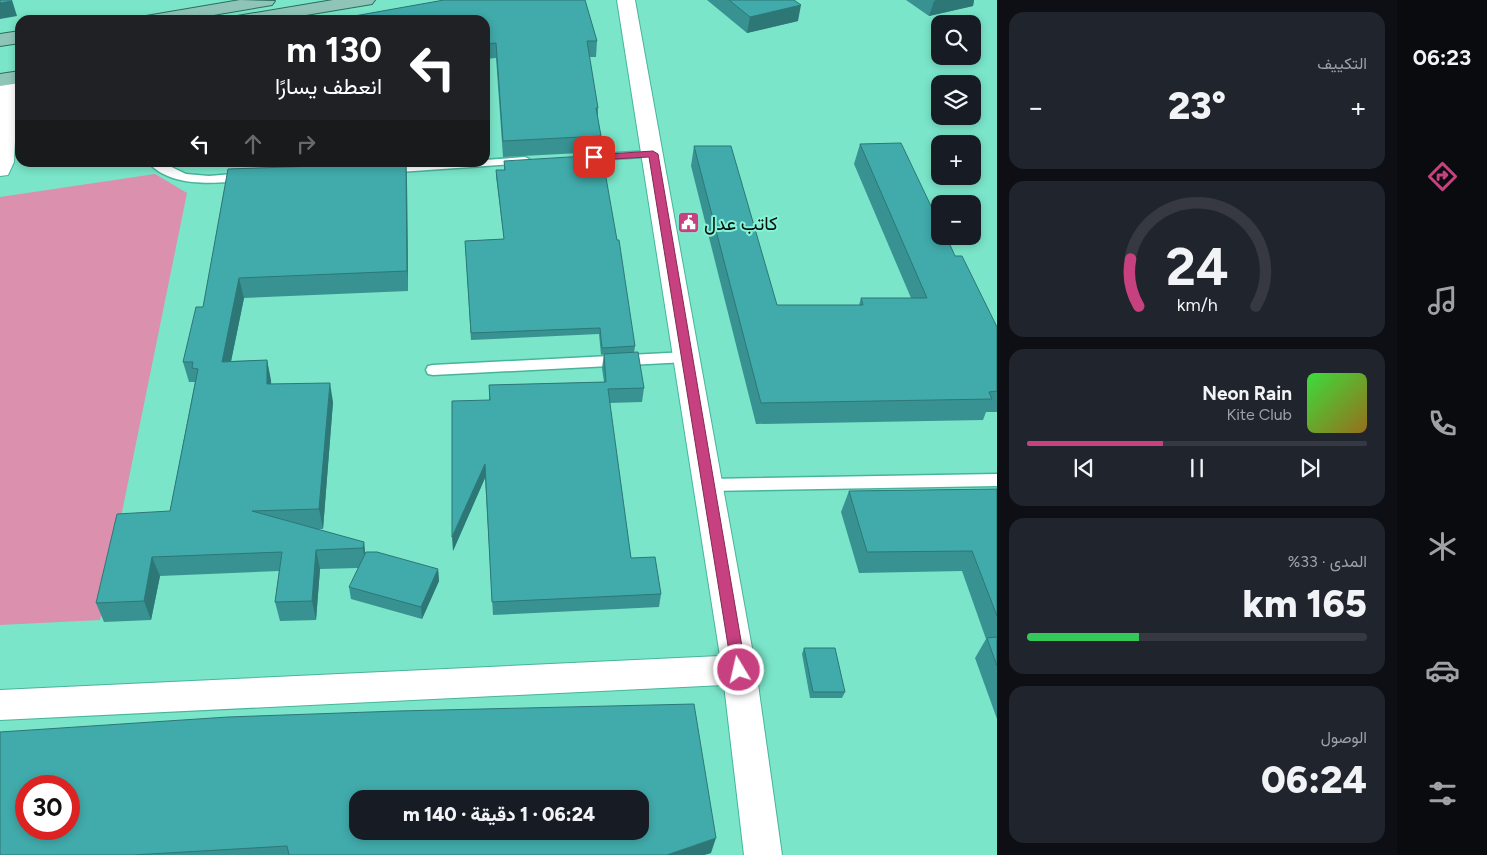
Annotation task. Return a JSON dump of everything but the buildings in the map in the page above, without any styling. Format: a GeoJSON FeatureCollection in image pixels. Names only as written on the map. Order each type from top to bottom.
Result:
{"type":"FeatureCollection","features":[{"type":"Feature","properties":{"kind":"main road"},"geometry":{"type":"LineString","coordinates":[[242,8],[275,0]]}},
{"type":"Feature","properties":{"kind":"main road"},"geometry":{"type":"LineString","coordinates":[[190,15],[242,8],[366,0]]}},
{"type":"Feature","properties":{"kind":"main road"},"geometry":{"type":"LineString","coordinates":[[0,40],[15,38]]}},
{"type":"Feature","properties":{"kind":"main road"},"geometry":{"type":"LineString","coordinates":[[0,56],[15,54]]}},
{"type":"Feature","properties":{"kind":"street"},"geometry":{"type":"LineString","coordinates":[[626,0],[739,670],[763,855]]}},
{"type":"Feature","properties":{"kind":"street"},"geometry":{"type":"LineString","coordinates":[[0,170],[3,162],[9,79]]}},
{"type":"Feature","properties":{"kind":"street"},"geometry":{"type":"LineString","coordinates":[[0,705],[739,670]]}},
{"type":"Feature","properties":{"kind":"lane"},"geometry":{"type":"LineString","coordinates":[[574,158],[653,154]]}},
{"type":"Feature","properties":{"kind":"lane"},"geometry":{"type":"LineString","coordinates":[[490,163],[534,161]]}},
{"type":"Feature","properties":{"kind":"lane"},"geometry":{"type":"LineString","coordinates":[[159,167],[176,176],[195,179],[254,176]]}},
{"type":"Feature","properties":{"kind":"lane"},"geometry":{"type":"LineString","coordinates":[[374,170],[427,167]]}},
{"type":"Feature","properties":{"kind":"lane"},"geometry":{"type":"LineString","coordinates":[[433,370],[687,357]]}},
{"type":"Feature","properties":{"kind":"lane"},"geometry":{"type":"LineString","coordinates":[[708,485],[997,480]]}},
{"type":"Feature","properties":{"kind":"shaded area"},"geometry":{"type":"Polygon","coordinates":[[[155,174],[187,193],[100,620],[0,625],[0,197],[155,174]]]}},
{"type":"Feature","properties":{"kind":"place","name":"كاتب عدل"},"geometry":{"type":"Point","coordinates":[688,223]}},
{"type":"Feature","properties":{"kind":"route"},"geometry":{"type":"LineString","coordinates":[[594,157],[653,154],[739,670]]}}]}
